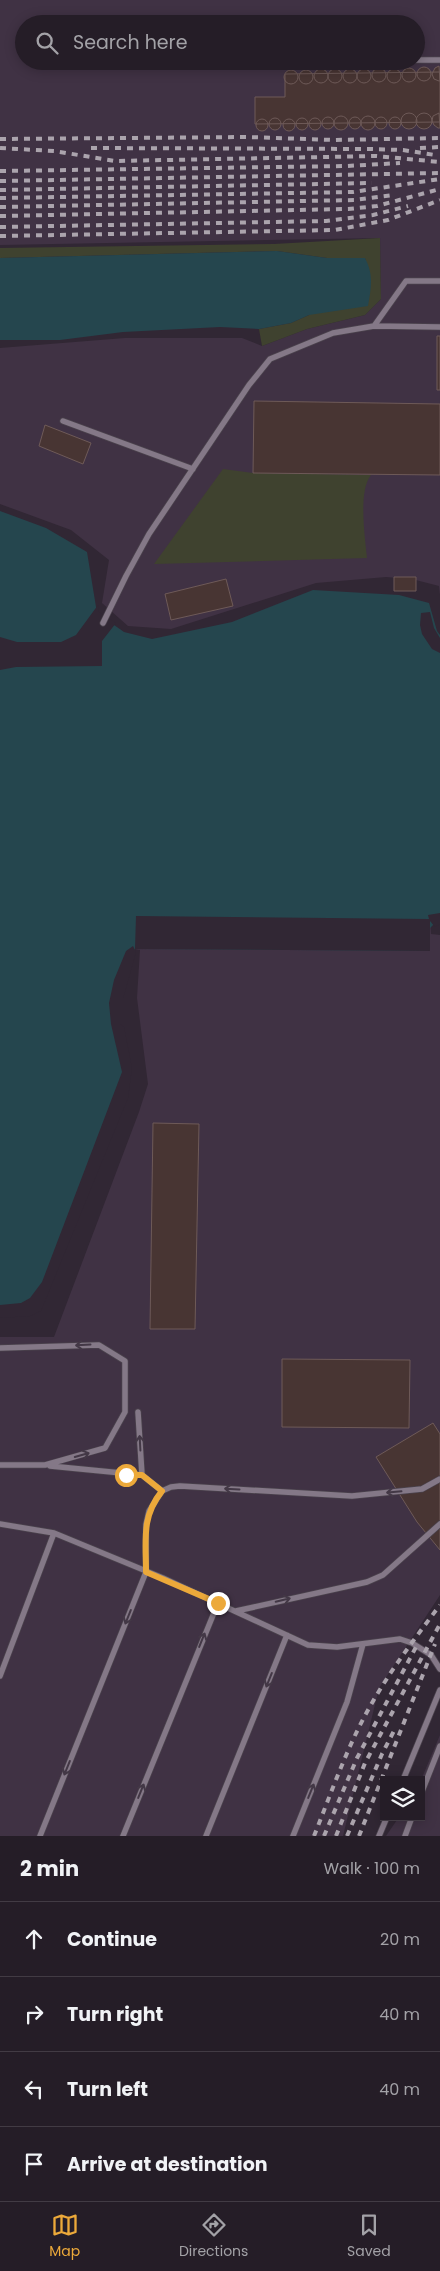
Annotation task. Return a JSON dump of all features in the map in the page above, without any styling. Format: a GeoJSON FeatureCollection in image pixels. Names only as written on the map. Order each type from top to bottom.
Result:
{"type":"FeatureCollection","features":[{"type":"Feature","properties":{"kind":"lane"},"geometry":{"type":"LineString","coordinates":[[425,60],[440,60]]}},
{"type":"Feature","properties":{"kind":"lane"},"geometry":{"type":"LineString","coordinates":[[374,326],[406,281],[440,280]]}},
{"type":"Feature","properties":{"kind":"lane"},"geometry":{"type":"LineString","coordinates":[[103,623],[149,534],[249,385],[270,359],[333,333],[374,326],[440,327]]}},
{"type":"Feature","properties":{"kind":"lane"},"geometry":{"type":"LineString","coordinates":[[63,421],[192,469]]}},
{"type":"Feature","properties":{"kind":"lane"},"geometry":{"type":"LineString","coordinates":[[0,1348],[99,1345],[124,1361],[125,1412],[105,1448],[45,1465]]}},
{"type":"Feature","properties":{"kind":"lane"},"geometry":{"type":"LineString","coordinates":[[138,1412],[142,1475]]}},
{"type":"Feature","properties":{"kind":"lane"},"geometry":{"type":"LineString","coordinates":[[0,1465],[45,1465],[126,1475],[142,1475],[162,1491]]}},
{"type":"Feature","properties":{"kind":"lane"},"geometry":{"type":"LineString","coordinates":[[40,1836],[146,1572],[146,1524],[149,1511],[162,1491],[180,1486],[352,1496],[422,1489],[440,1479]]}},
{"type":"Feature","properties":{"kind":"lane"},"geometry":{"type":"LineString","coordinates":[[0,1524],[54,1533],[218,1603],[308,1645],[327,1648],[391,1639],[404,1640],[431,1655],[440,1669]]}},
{"type":"Feature","properties":{"kind":"lane"},"geometry":{"type":"LineString","coordinates":[[236,1611],[366,1582],[383,1575],[440,1524]]}},
{"type":"Feature","properties":{"kind":"lane"},"geometry":{"type":"LineString","coordinates":[[0,1676],[54,1533]]}},
{"type":"Feature","properties":{"kind":"lane"},"geometry":{"type":"LineString","coordinates":[[123,1836],[218,1603]]}},
{"type":"Feature","properties":{"kind":"lane"},"geometry":{"type":"LineString","coordinates":[[206,1836],[287,1635]]}},
{"type":"Feature","properties":{"kind":"lane"},"geometry":{"type":"LineString","coordinates":[[293,1836],[347,1702],[363,1644]]}},
{"type":"Feature","properties":{"kind":"lane"},"geometry":{"type":"LineString","coordinates":[[405,1776],[440,1690]]}},
{"type":"Feature","properties":{"kind":"lane"},"geometry":{"type":"LineString","coordinates":[[425,1784],[440,1746]]}},
{"type":"Feature","properties":{"kind":"lane"},"geometry":{"type":"LineString","coordinates":[[379,1836],[385,1821]]}},
{"type":"Feature","properties":{"kind":"lane"},"geometry":{"type":"LineString","coordinates":[[405,1836],[411,1821]]}},
{"type":"Feature","properties":{"kind":"shaded area"},"geometry":{"type":"Polygon","coordinates":[[[0,0],[440,0],[440,595],[439,586],[412,579],[386,577],[316,583],[171,629],[128,626],[102,603],[109,560],[71,530],[0,504],[0,348],[125,338],[242,338],[262,346],[307,329],[365,315],[381,299],[380,238],[0,245],[0,0]]]}},
{"type":"Feature","properties":{"kind":"shaded area"},"geometry":{"type":"Polygon","coordinates":[[[430,919],[431,934],[440,935],[440,1595],[379,1688],[343,1836],[0,1836],[0,1337],[54,1337],[139,1112],[148,1084],[137,998],[140,950],[135,949],[430,919]]]}},
{"type":"Feature","properties":{"kind":"shaded area"},"geometry":{"type":"Polygon","coordinates":[[[440,1735],[440,1836],[386,1836],[396,1821],[425,1821],[425,1776],[423,1776],[440,1735]]]}},
{"type":"Feature","properties":{"kind":"green space"},"geometry":{"type":"Polygon","coordinates":[[[380,238],[381,299],[365,315],[307,329],[262,346],[259,329],[291,323],[309,315],[366,259],[327,258],[277,251],[0,258],[0,248],[274,244],[380,238]]]}},
{"type":"Feature","properties":{"kind":"green space"},"geometry":{"type":"Polygon","coordinates":[[[223,469],[253,473],[371,475],[367,482],[363,503],[367,558],[154,564],[223,469]]]}},
{"type":"Feature","properties":{"kind":"water"},"geometry":{"type":"Polygon","coordinates":[[[277,251],[327,258],[365,258],[371,276],[368,306],[309,315],[291,323],[259,329],[220,327],[123,332],[60,340],[0,340],[0,258],[277,251]]]}},
{"type":"Feature","properties":{"kind":"water"},"geometry":{"type":"Polygon","coordinates":[[[0,511],[46,528],[87,552],[97,613],[124,632],[152,639],[232,622],[313,590],[399,595],[429,603],[437,631],[440,635],[440,922],[437,921],[430,928],[430,951],[135,949],[118,997],[118,1026],[130,1068],[38,1309],[0,1315],[0,511]]]}},
{"type":"Feature","properties":{"kind":"pier"},"geometry":{"type":"Polygon","coordinates":[[[98,605],[99,612],[116,623],[102,641],[102,666],[16,667],[0,670],[0,637],[17,642],[61,642],[76,635],[98,605]]]}},
{"type":"Feature","properties":{"kind":"pier"},"geometry":{"type":"Polygon","coordinates":[[[430,612],[434,628],[440,638],[440,653],[432,649],[422,634],[420,625],[421,613],[430,612]]]}},
{"type":"Feature","properties":{"kind":"pier"},"geometry":{"type":"Polygon","coordinates":[[[440,913],[440,924],[435,927],[430,921],[430,951],[135,949],[136,916],[429,919],[428,915],[440,913]]]}},
{"type":"Feature","properties":{"kind":"pier"},"geometry":{"type":"Polygon","coordinates":[[[133,946],[136,952],[123,998],[120,998],[120,1024],[124,1027],[132,1068],[128,1098],[41,1311],[30,1316],[0,1318],[0,1305],[21,1303],[30,1298],[42,1282],[122,1072],[111,1024],[109,1003],[114,980],[126,951],[133,946]]]}},
{"type":"Feature","properties":{"kind":"building"},"geometry":{"type":"Polygon","coordinates":[[[439,66],[440,81],[434,79],[432,74],[435,68],[439,66]]]}},
{"type":"Feature","properties":{"kind":"building"},"geometry":{"type":"Polygon","coordinates":[[[425,67],[431,71],[431,77],[427,81],[421,81],[417,77],[417,71],[425,70],[425,67]]]}},
{"type":"Feature","properties":{"kind":"building"},"geometry":{"type":"Polygon","coordinates":[[[288,70],[294,70],[298,77],[294,84],[288,84],[284,80],[284,74],[288,70]]]}},
{"type":"Feature","properties":{"kind":"building"},"geometry":{"type":"Polygon","coordinates":[[[303,70],[309,70],[313,77],[309,84],[303,84],[299,80],[299,74],[303,70]]]}},
{"type":"Feature","properties":{"kind":"building"},"geometry":{"type":"Polygon","coordinates":[[[317,70],[325,70],[328,73],[328,79],[324,83],[318,83],[314,79],[314,73],[317,70]]]}},
{"type":"Feature","properties":{"kind":"building"},"geometry":{"type":"Polygon","coordinates":[[[331,70],[339,70],[342,73],[342,79],[338,83],[332,83],[328,79],[328,73],[331,70]]]}},
{"type":"Feature","properties":{"kind":"building"},"geometry":{"type":"Polygon","coordinates":[[[346,70],[354,70],[357,73],[357,79],[353,83],[347,83],[343,79],[343,73],[346,70]]]}},
{"type":"Feature","properties":{"kind":"building"},"geometry":{"type":"Polygon","coordinates":[[[360,70],[368,70],[371,73],[371,79],[367,83],[361,83],[357,79],[357,73],[360,70]]]}},
{"type":"Feature","properties":{"kind":"building"},"geometry":{"type":"Polygon","coordinates":[[[374,70],[384,70],[386,78],[382,82],[376,82],[372,78],[374,70]]]}},
{"type":"Feature","properties":{"kind":"building"},"geometry":{"type":"Polygon","coordinates":[[[390,70],[398,70],[401,73],[401,79],[397,83],[391,83],[387,79],[387,73],[390,70]]]}},
{"type":"Feature","properties":{"kind":"building"},"geometry":{"type":"Polygon","coordinates":[[[404,70],[414,70],[416,78],[412,82],[406,82],[402,78],[404,70]]]}},
{"type":"Feature","properties":{"kind":"building"},"geometry":{"type":"Polygon","coordinates":[[[440,72],[440,122],[255,124],[255,97],[285,97],[285,74],[440,72]]]}},
{"type":"Feature","properties":{"kind":"building"},"geometry":{"type":"Polygon","coordinates":[[[409,113],[417,121],[409,129],[401,121],[409,113]]]}},
{"type":"Feature","properties":{"kind":"building"},"geometry":{"type":"Polygon","coordinates":[[[424,113],[432,121],[424,129],[416,121],[424,113]]]}},
{"type":"Feature","properties":{"kind":"building"},"geometry":{"type":"Polygon","coordinates":[[[439,113],[440,128],[438,128],[432,121],[433,116],[439,113]]]}},
{"type":"Feature","properties":{"kind":"building"},"geometry":{"type":"Polygon","coordinates":[[[341,116],[346,118],[348,123],[346,128],[341,130],[336,128],[334,123],[336,118],[341,116]]]}},
{"type":"Feature","properties":{"kind":"building"},"geometry":{"type":"Polygon","coordinates":[[[368,116],[373,118],[375,123],[373,128],[368,130],[363,128],[361,123],[363,118],[368,116]]]}},
{"type":"Feature","properties":{"kind":"building"},"geometry":{"type":"Polygon","coordinates":[[[330,117],[333,118],[333,128],[326,129],[323,128],[322,121],[323,118],[330,117]]]}},
{"type":"Feature","properties":{"kind":"building"},"geometry":{"type":"Polygon","coordinates":[[[357,117],[360,118],[360,128],[353,129],[350,128],[349,121],[350,118],[357,117]]]}},
{"type":"Feature","properties":{"kind":"building"},"geometry":{"type":"Polygon","coordinates":[[[383,117],[386,118],[386,128],[379,129],[376,128],[375,121],[376,118],[383,117]]]}},
{"type":"Feature","properties":{"kind":"building"},"geometry":{"type":"Polygon","coordinates":[[[397,117],[400,118],[400,128],[393,129],[390,128],[389,121],[390,118],[397,117]]]}},
{"type":"Feature","properties":{"kind":"building"},"geometry":{"type":"Polygon","coordinates":[[[277,118],[280,119],[280,129],[273,130],[270,129],[269,122],[270,119],[277,118]]]}},
{"type":"Feature","properties":{"kind":"building"},"geometry":{"type":"Polygon","coordinates":[[[304,118],[307,119],[307,129],[300,130],[297,129],[296,122],[297,119],[304,118]]]}},
{"type":"Feature","properties":{"kind":"building"},"geometry":{"type":"Polygon","coordinates":[[[317,118],[320,119],[320,129],[313,130],[310,129],[309,122],[310,119],[317,118]]]}},
{"type":"Feature","properties":{"kind":"building"},"geometry":{"type":"Polygon","coordinates":[[[264,119],[267,120],[267,130],[260,131],[257,130],[256,123],[257,120],[264,119]]]}},
{"type":"Feature","properties":{"kind":"building"},"geometry":{"type":"Polygon","coordinates":[[[291,119],[294,120],[294,130],[287,131],[284,130],[283,123],[284,120],[291,119]]]}},
{"type":"Feature","properties":{"kind":"building"},"geometry":{"type":"Polygon","coordinates":[[[437,336],[440,336],[440,390],[437,390],[437,336]]]}},
{"type":"Feature","properties":{"kind":"building"},"geometry":{"type":"Polygon","coordinates":[[[254,401],[440,404],[440,475],[253,473],[254,401]]]}},
{"type":"Feature","properties":{"kind":"building"},"geometry":{"type":"Polygon","coordinates":[[[45,425],[91,443],[83,464],[39,446],[45,425]]]}},
{"type":"Feature","properties":{"kind":"building"},"geometry":{"type":"Polygon","coordinates":[[[394,577],[416,577],[416,591],[394,591],[394,577]]]}},
{"type":"Feature","properties":{"kind":"building"},"geometry":{"type":"Polygon","coordinates":[[[226,579],[233,606],[171,620],[165,594],[226,579]]]}},
{"type":"Feature","properties":{"kind":"building"},"geometry":{"type":"Polygon","coordinates":[[[153,1123],[199,1124],[195,1329],[150,1329],[153,1123]]]}},
{"type":"Feature","properties":{"kind":"building"},"geometry":{"type":"Polygon","coordinates":[[[282,1359],[410,1360],[409,1428],[282,1427],[282,1359]]]}},
{"type":"Feature","properties":{"kind":"building"},"geometry":{"type":"Polygon","coordinates":[[[433,1423],[440,1434],[440,1550],[417,1522],[376,1457],[433,1423]]]}},
{"type":"Feature","properties":{"kind":"railway"},"geometry":{"type":"LineString","coordinates":[[0,139],[248,137],[334,140],[440,138]]}},
{"type":"Feature","properties":{"kind":"railway"},"geometry":{"type":"LineString","coordinates":[[420,148],[440,147]]}},
{"type":"Feature","properties":{"kind":"railway"},"geometry":{"type":"LineString","coordinates":[[0,148],[54,151],[115,161],[376,156],[440,162]]}},
{"type":"Feature","properties":{"kind":"railway"},"geometry":{"type":"LineString","coordinates":[[91,148],[369,149],[403,150],[435,155]]}},
{"type":"Feature","properties":{"kind":"railway"},"geometry":{"type":"LineString","coordinates":[[0,171],[346,166],[400,163]]}},
{"type":"Feature","properties":{"kind":"railway"},"geometry":{"type":"LineString","coordinates":[[0,181],[440,173]]}},
{"type":"Feature","properties":{"kind":"railway"},"geometry":{"type":"LineString","coordinates":[[0,198],[353,192],[440,179]]}},
{"type":"Feature","properties":{"kind":"railway"},"geometry":{"type":"LineString","coordinates":[[0,190],[372,183]]}},
{"type":"Feature","properties":{"kind":"railway"},"geometry":{"type":"LineString","coordinates":[[0,216],[348,209],[377,206],[440,189]]}},
{"type":"Feature","properties":{"kind":"railway"},"geometry":{"type":"LineString","coordinates":[[0,207],[355,200],[393,195]]}},
{"type":"Feature","properties":{"kind":"railway"},"geometry":{"type":"LineString","coordinates":[[0,236],[335,230],[388,220],[440,200]]}},
{"type":"Feature","properties":{"kind":"railway"},"geometry":{"type":"LineString","coordinates":[[0,227],[326,221],[373,215],[408,206]]}},
{"type":"Feature","properties":{"kind":"railway"},"geometry":{"type":"LineString","coordinates":[[314,1836],[363,1719],[396,1665],[440,1605]]}},
{"type":"Feature","properties":{"kind":"railway"},"geometry":{"type":"LineString","coordinates":[[336,1836],[365,1763],[440,1624]]}},
{"type":"Feature","properties":{"kind":"railway"},"geometry":{"type":"LineString","coordinates":[[359,1836],[435,1644]]}},
{"type":"Feature","properties":{"kind":"railway"},"geometry":{"type":"LineString","coordinates":[[324,1836],[357,1758],[416,1647]]}},
{"type":"Feature","properties":{"kind":"railway"},"geometry":{"type":"LineString","coordinates":[[347,1836],[382,1754],[396,1727]]}},
{"type":"Feature","properties":{"kind":"route"},"geometry":{"type":"LineString","coordinates":[[126,1475],[142,1475],[162,1491],[149,1511],[146,1524],[146,1572],[218,1603]]}}]}
